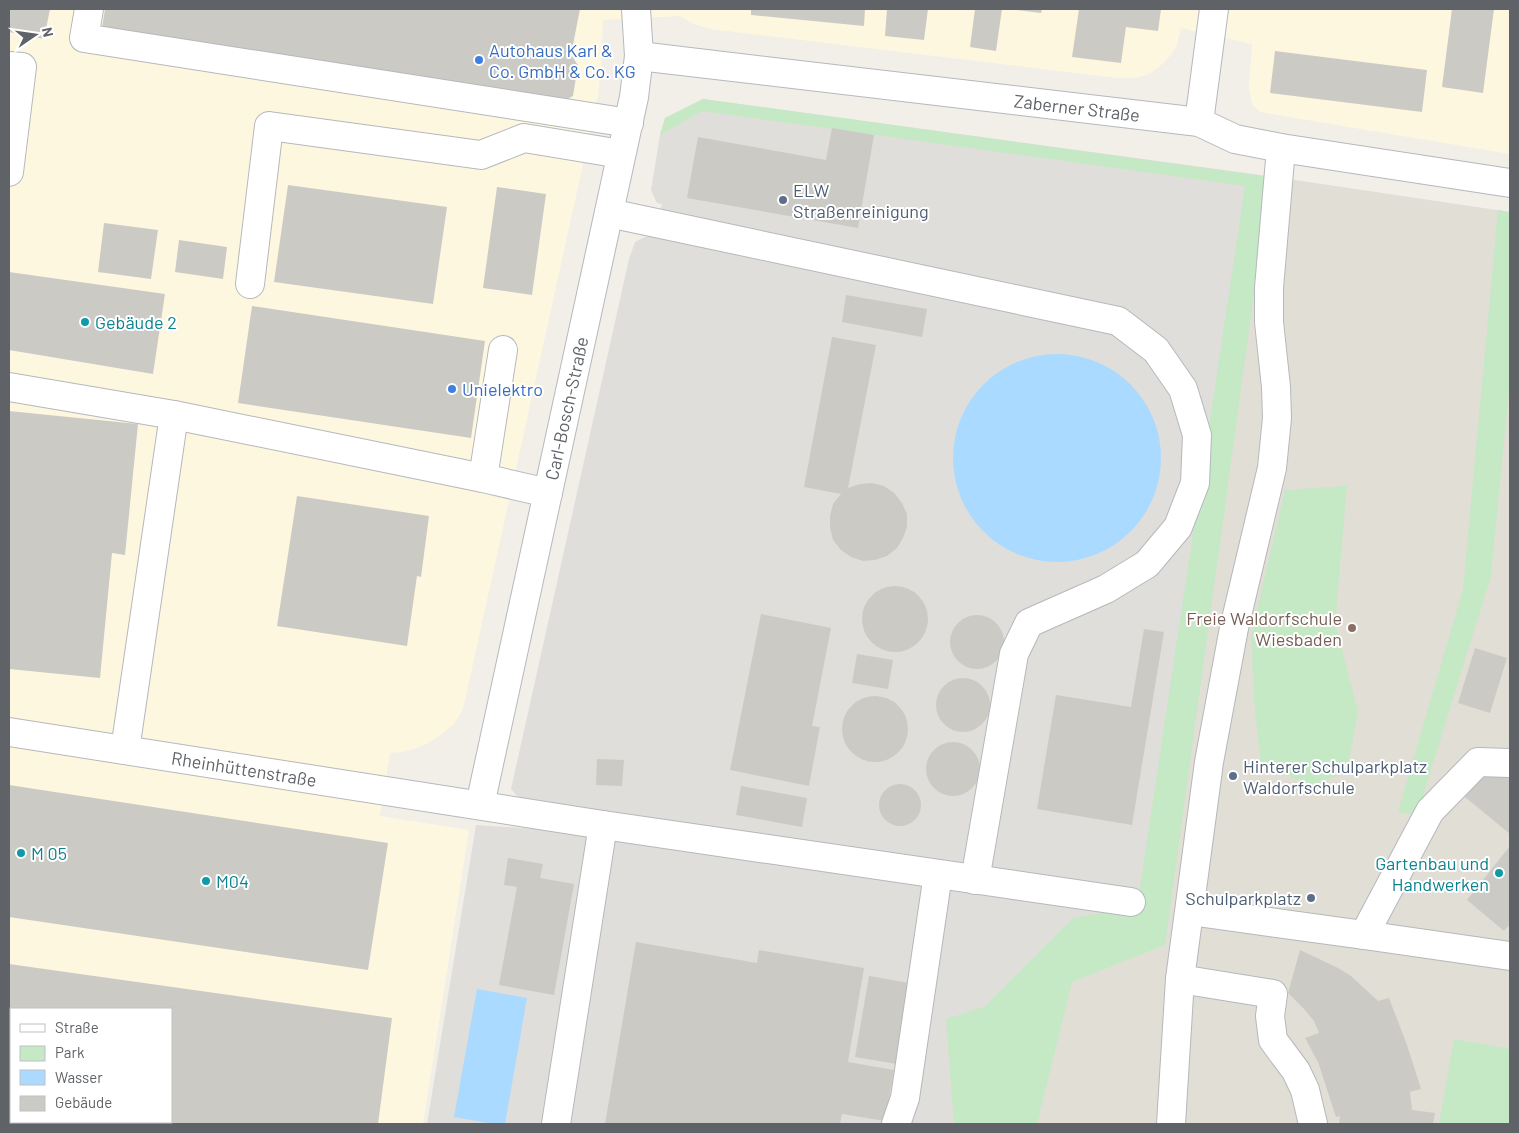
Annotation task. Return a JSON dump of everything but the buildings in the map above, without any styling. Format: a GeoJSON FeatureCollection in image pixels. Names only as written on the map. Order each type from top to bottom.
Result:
{"type":"FeatureCollection","features":[{"type":"Feature","properties":{"kind":"street"},"geometry":{"type":"LineString","coordinates":[[89,9],[84,38],[629,123]]}},
{"type":"Feature","properties":{"kind":"street","name":"Carl-Bosch-Straße"},"geometry":{"type":"LineString","coordinates":[[480,804],[629,123],[639,56],[636,9]]}},
{"type":"Feature","properties":{"kind":"street"},"geometry":{"type":"LineString","coordinates":[[1199,122],[1214,9]]}},
{"type":"Feature","properties":{"kind":"street","name":"Zaberner Straße"},"geometry":{"type":"LineString","coordinates":[[639,56],[1199,122],[1235,139],[1280,148],[1510,183]]}},
{"type":"Feature","properties":{"kind":"street"},"geometry":{"type":"LineString","coordinates":[[9,66],[22,67],[9,172]]}},
{"type":"Feature","properties":{"kind":"street"},"geometry":{"type":"LineString","coordinates":[[250,284],[269,126],[481,155],[524,138],[622,154]]}},
{"type":"Feature","properties":{"kind":"street"},"geometry":{"type":"LineString","coordinates":[[1171,1124],[1180,979],[1209,762],[1234,628],[1272,468],[1277,418],[1276,387],[1269,322],[1269,288],[1280,148]]}},
{"type":"Feature","properties":{"kind":"street"},"geometry":{"type":"LineString","coordinates":[[609,213],[1118,321],[1156,350],[1184,389],[1197,435],[1195,483],[1178,528],[1147,564],[1106,589],[1029,623],[1014,654],[975,880]]}},
{"type":"Feature","properties":{"kind":"street"},"geometry":{"type":"LineString","coordinates":[[483,478],[503,350]]}},
{"type":"Feature","properties":{"kind":"street"},"geometry":{"type":"LineString","coordinates":[[9,387],[174,415],[548,492]]}},
{"type":"Feature","properties":{"kind":"street"},"geometry":{"type":"LineString","coordinates":[[125,750],[174,415]]}},
{"type":"Feature","properties":{"kind":"street","name":"Rheinhüttenstraße"},"geometry":{"type":"LineString","coordinates":[[9,732],[480,804],[603,825],[1131,902]]}},
{"type":"Feature","properties":{"kind":"street"},"geometry":{"type":"LineString","coordinates":[[1364,936],[1430,810],[1478,762],[1510,763]]}},
{"type":"Feature","properties":{"kind":"street"},"geometry":{"type":"LineString","coordinates":[[556,1124],[603,825]]}},
{"type":"Feature","properties":{"kind":"street"},"geometry":{"type":"LineString","coordinates":[[896,1124],[904,1098],[938,874]]}},
{"type":"Feature","properties":{"kind":"street"},"geometry":{"type":"LineString","coordinates":[[1190,911],[1510,956]]}},
{"type":"Feature","properties":{"kind":"street"},"geometry":{"type":"LineString","coordinates":[[1180,979],[1273,994],[1270,1016],[1273,1040],[1296,1071],[1305,1090],[1313,1124]]}},
{"type":"Feature","properties":{"kind":"shaded area"},"geometry":{"type":"Polygon","coordinates":[[[9,9],[1510,9],[1510,154],[1260,112],[1252,104],[1249,87],[1252,44],[1181,28],[1177,45],[1160,66],[1149,74],[1136,78],[1117,78],[710,29],[694,24],[680,16],[603,20],[598,96],[463,709],[454,724],[438,737],[414,749],[390,753],[380,816],[469,830],[423,1124],[9,1124],[9,9]]]}},
{"type":"Feature","properties":{"kind":"shaded area"},"geometry":{"type":"Polygon","coordinates":[[[703,99],[1261,175],[1151,929],[985,1124],[427,1124],[476,825],[553,830],[531,804],[518,797],[511,789],[629,259],[635,242],[645,237],[656,236],[662,204],[657,203],[651,190],[660,135],[665,118],[703,99]]]}},
{"type":"Feature","properties":{"kind":"shaded area","name":"Freie Waldorfschule Wiesbaden"},"geometry":{"type":"Polygon","coordinates":[[[1261,175],[1510,212],[1510,1124],[985,1124],[1004,1006],[1151,928],[1261,175]]]}},
{"type":"Feature","properties":{"kind":"green space"},"geometry":{"type":"Polygon","coordinates":[[[703,99],[1270,177],[1165,945],[1072,982],[1037,1124],[954,1124],[946,1019],[984,1007],[1073,918],[1137,907],[1245,186],[702,111],[660,135],[665,118],[703,99]]]}},
{"type":"Feature","properties":{"kind":"green space"},"geometry":{"type":"Polygon","coordinates":[[[1498,210],[1510,212],[1510,380],[1491,576],[1417,815],[1398,812],[1463,589],[1498,210]]]}},
{"type":"Feature","properties":{"kind":"green space"},"geometry":{"type":"Polygon","coordinates":[[[1347,486],[1335,623],[1358,711],[1347,772],[1312,785],[1261,766],[1254,701],[1251,636],[1285,490],[1347,486]]]}},
{"type":"Feature","properties":{"kind":"green space"},"geometry":{"type":"Polygon","coordinates":[[[1454,1039],[1510,1049],[1510,1124],[1439,1124],[1454,1039]]]}},
{"type":"Feature","properties":{"kind":"water"},"geometry":{"type":"Polygon","coordinates":[[[1057,354],[1077,356],[1106,366],[1123,378],[1137,392],[1153,418],[1159,438],[1161,458],[1159,478],[1149,507],[1137,524],[1123,538],[1097,554],[1077,560],[1057,562],[1037,560],[1008,550],[991,538],[977,524],[961,498],[955,478],[953,458],[955,438],[965,409],[977,392],[991,378],[1017,362],[1037,356],[1057,354]]]}},
{"type":"Feature","properties":{"kind":"water"},"geometry":{"type":"Polygon","coordinates":[[[477,989],[527,998],[505,1124],[454,1117],[477,989]]]}},
{"type":"Feature","properties":{"kind":"place","name":"Autohaus Karl & Co. GmbH & Co. KG"},"geometry":{"type":"Point","coordinates":[479,60]}},
{"type":"Feature","properties":{"kind":"place","name":"ELW Straßenreinigung"},"geometry":{"type":"Point","coordinates":[783,200]}},
{"type":"Feature","properties":{"kind":"place","name":"Gebäude 2"},"geometry":{"type":"Point","coordinates":[85,322]}},
{"type":"Feature","properties":{"kind":"place","name":"Unielektro"},"geometry":{"type":"Point","coordinates":[452,389]}},
{"type":"Feature","properties":{"kind":"place","name":"Freie Waldorfschule Wiesbaden"},"geometry":{"type":"Point","coordinates":[1352,628]}},
{"type":"Feature","properties":{"kind":"place","name":"Hinterer Schulparkplatz Waldorfschule"},"geometry":{"type":"Point","coordinates":[1233,776]}},
{"type":"Feature","properties":{"kind":"place","name":"M 05"},"geometry":{"type":"Point","coordinates":[21,853]}},
{"type":"Feature","properties":{"kind":"place","name":"Gartenbau und Handwerken"},"geometry":{"type":"Point","coordinates":[1499,873]}},
{"type":"Feature","properties":{"kind":"place","name":"M04"},"geometry":{"type":"Point","coordinates":[206,881]}},
{"type":"Feature","properties":{"kind":"place","name":"Schulparkplatz"},"geometry":{"type":"Point","coordinates":[1311,898]}}]}
